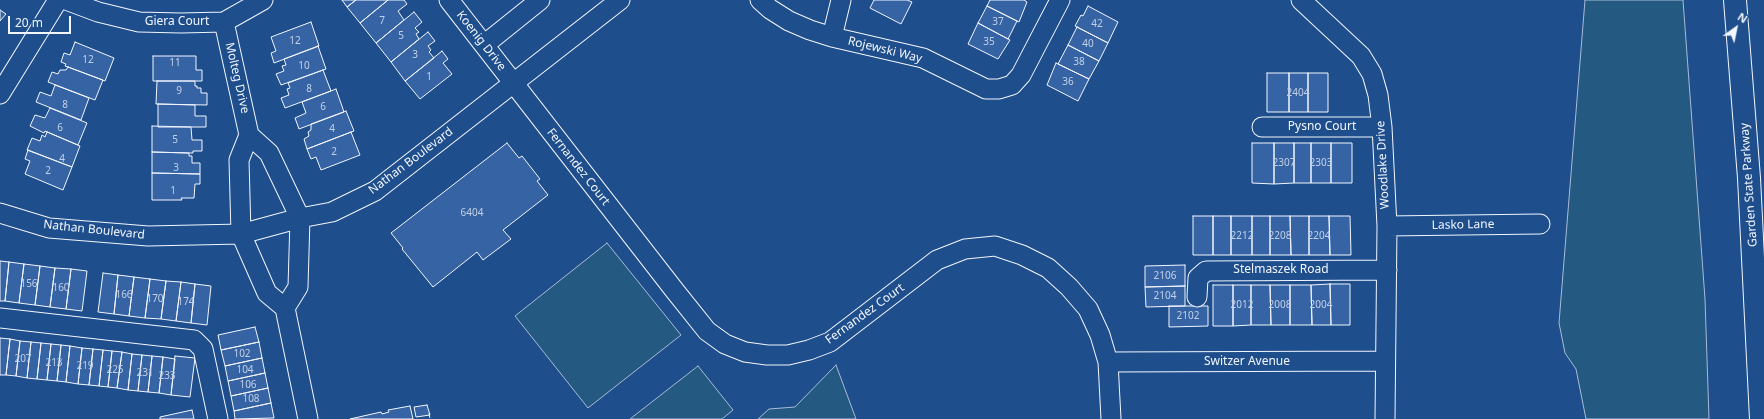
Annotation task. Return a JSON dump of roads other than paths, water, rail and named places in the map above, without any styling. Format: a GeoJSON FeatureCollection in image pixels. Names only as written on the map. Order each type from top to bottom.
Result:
{"type":"FeatureCollection","features":[{"type":"Feature","properties":{"kind":"highway","name":"Garden State Parkway"},"geometry":{"type":"LineString","coordinates":[[1735,0],[1749,178],[1761,419]]}},
{"type":"Feature","properties":{"kind":"street"},"geometry":{"type":"LineString","coordinates":[[0,94],[58,0]]}},
{"type":"Feature","properties":{"kind":"street","name":"Giera Court"},"geometry":{"type":"LineString","coordinates":[[66,0],[98,12],[139,22],[181,23],[224,22],[263,0]]}},
{"type":"Feature","properties":{"kind":"street","name":"Koenig Drive"},"geometry":{"type":"LineString","coordinates":[[449,0],[513,83]]}},
{"type":"Feature","properties":{"kind":"street"},"geometry":{"type":"LineString","coordinates":[[484,44],[540,0]]}},
{"type":"Feature","properties":{"kind":"street","name":"Nathan Boulevard"},"geometry":{"type":"LineString","coordinates":[[0,212],[49,228],[148,236],[241,234],[300,218],[332,212],[375,191],[620,0]]}},
{"type":"Feature","properties":{"kind":"street","name":"Rojewski Way"},"geometry":{"type":"LineString","coordinates":[[760,0],[770,9],[789,21],[832,37],[923,58],[986,89],[999,89],[1012,85],[1021,75],[1060,0]]}},
{"type":"Feature","properties":{"kind":"street"},"geometry":{"type":"LineString","coordinates":[[832,37],[841,0]]}},
{"type":"Feature","properties":{"kind":"street","name":"Woodlake Drive"},"geometry":{"type":"LineString","coordinates":[[1301,0],[1361,56],[1372,74],[1378,94],[1382,127],[1387,270],[1385,419]]}},
{"type":"Feature","properties":{"kind":"street","name":"Molteg Drive"},"geometry":{"type":"LineString","coordinates":[[224,22],[249,135]]}},
{"type":"Feature","properties":{"kind":"street","name":"Fernandez Court"},"geometry":{"type":"LineString","coordinates":[[513,83],[702,325],[725,344],[745,352],[767,355],[788,355],[809,350],[830,342],[938,260],[965,249],[995,246],[1022,255],[1048,268],[1069,287],[1088,309],[1100,335],[1108,362],[1111,419]]}},
{"type":"Feature","properties":{"kind":"street","name":"Pysno Court"},"geometry":{"type":"LineString","coordinates":[[1262,127],[1382,127]]}},
{"type":"Feature","properties":{"kind":"street"},"geometry":{"type":"LineString","coordinates":[[285,308],[298,287],[300,218],[269,153],[249,135],[239,160],[241,234],[266,293],[285,308],[308,419]]}},
{"type":"Feature","properties":{"kind":"street","name":"Lasko Lane"},"geometry":{"type":"LineString","coordinates":[[1386,226],[1540,224]]}},
{"type":"Feature","properties":{"kind":"street","name":"Stelmaszek Road"},"geometry":{"type":"LineString","coordinates":[[1197,297],[1198,278],[1206,271],[1387,270]]}},
{"type":"Feature","properties":{"kind":"street"},"geometry":{"type":"LineString","coordinates":[[0,318],[194,340],[204,349],[218,419]]}},
{"type":"Feature","properties":{"kind":"street","name":"Switzer Avenue"},"geometry":{"type":"LineString","coordinates":[[1108,362],[1385,361]]}}]}
